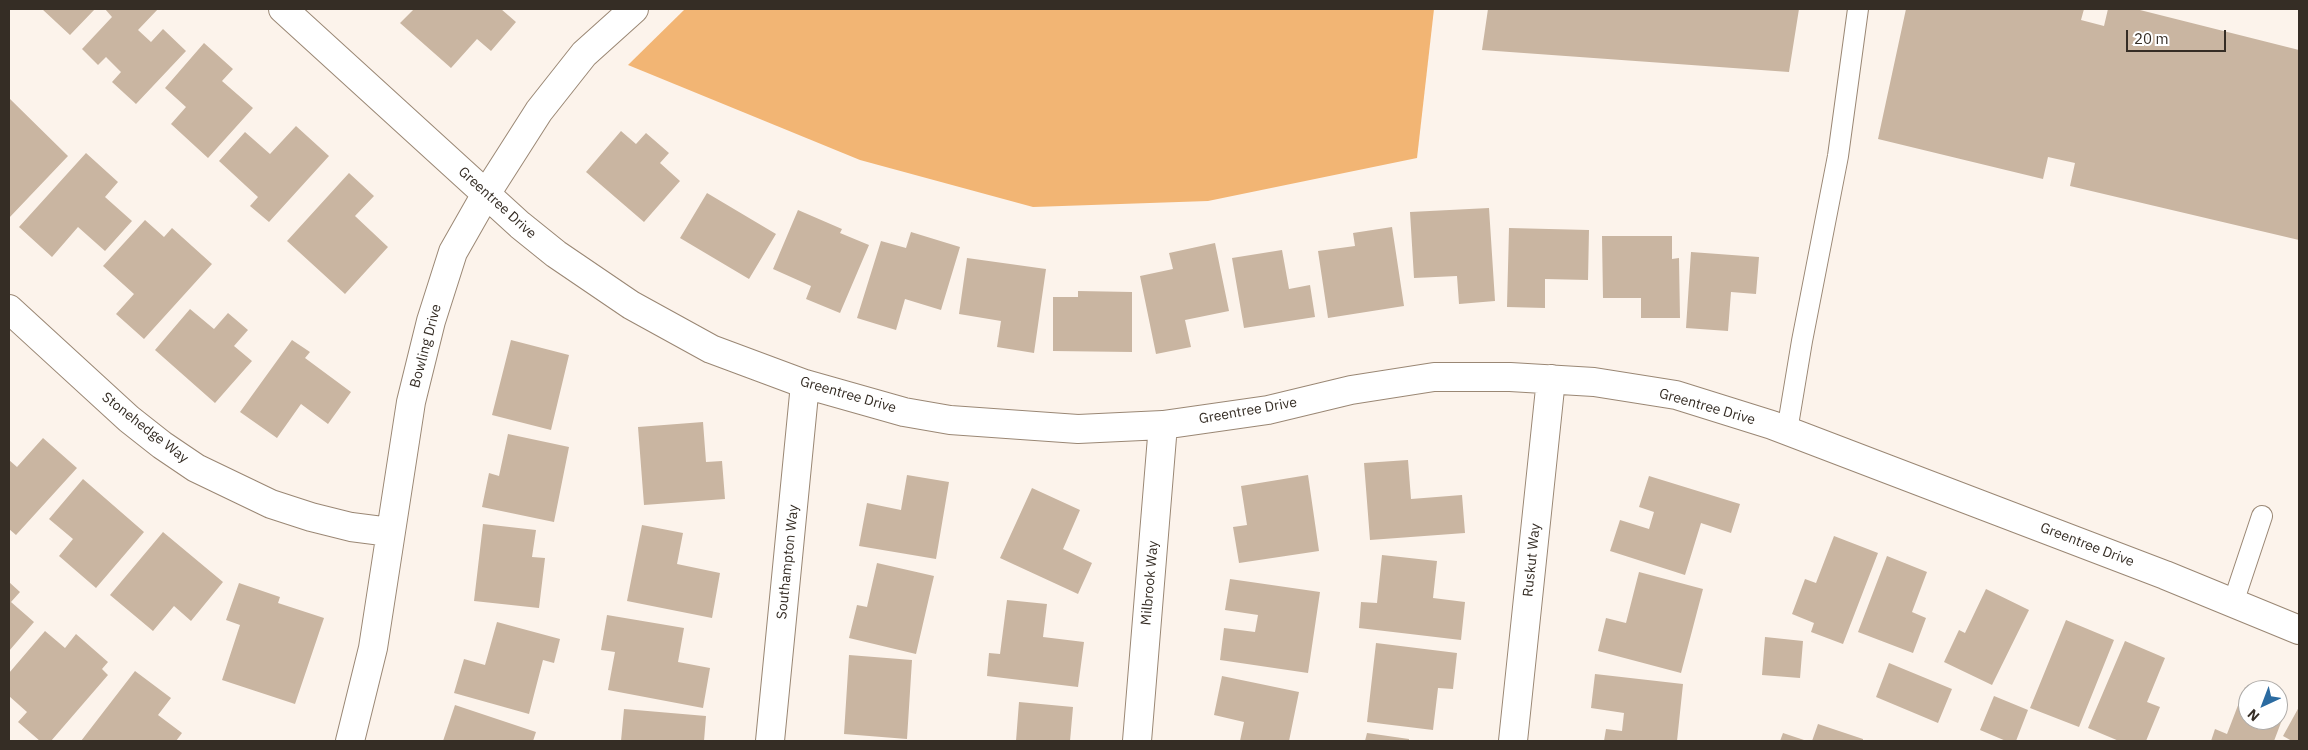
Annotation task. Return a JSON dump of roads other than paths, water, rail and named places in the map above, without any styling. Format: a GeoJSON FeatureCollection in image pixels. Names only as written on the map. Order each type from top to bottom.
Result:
{"type":"FeatureCollection","features":[{"type":"Feature","properties":{"kind":"street","name":"Greentree Drive"},"geometry":{"type":"LineString","coordinates":[[284,9],[486,194],[556,254],[631,305],[711,349],[805,384],[904,412],[950,420],[1078,429],[1163,425],[1268,410],[1351,390],[1434,378],[1551,379],[1594,382],[1676,395],[1787,431],[2165,574],[2299,630]]}},
{"type":"Feature","properties":{"kind":"street","name":"Bowling Drive"},"geometry":{"type":"LineString","coordinates":[[350,741],[373,648],[411,402],[431,321],[453,252],[486,194],[539,111],[584,54],[634,9]]}},
{"type":"Feature","properties":{"kind":"street","name":"Stonehedge Way"},"geometry":{"type":"LineString","coordinates":[[9,309],[129,419],[162,445],[196,468],[234,488],[311,517],[351,527],[390,532]]}},
{"type":"Feature","properties":{"kind":"street","name":"Ruskut Way"},"geometry":{"type":"LineString","coordinates":[[1513,741],[1551,379]]}},
{"type":"Feature","properties":{"kind":"street","name":"Southampton Way"},"geometry":{"type":"LineString","coordinates":[[770,741],[805,384]]}},
{"type":"Feature","properties":{"kind":"street","name":"Milbrook Way"},"geometry":{"type":"LineString","coordinates":[[1137,741],[1163,425]]}},
{"type":"Feature","properties":{"kind":"lane"},"geometry":{"type":"LineString","coordinates":[[1787,431],[1804,331],[1838,156],[1858,9]]}},
{"type":"Feature","properties":{"kind":"lane"},"geometry":{"type":"LineString","coordinates":[[2233,603],[2262,516]]}}]}
